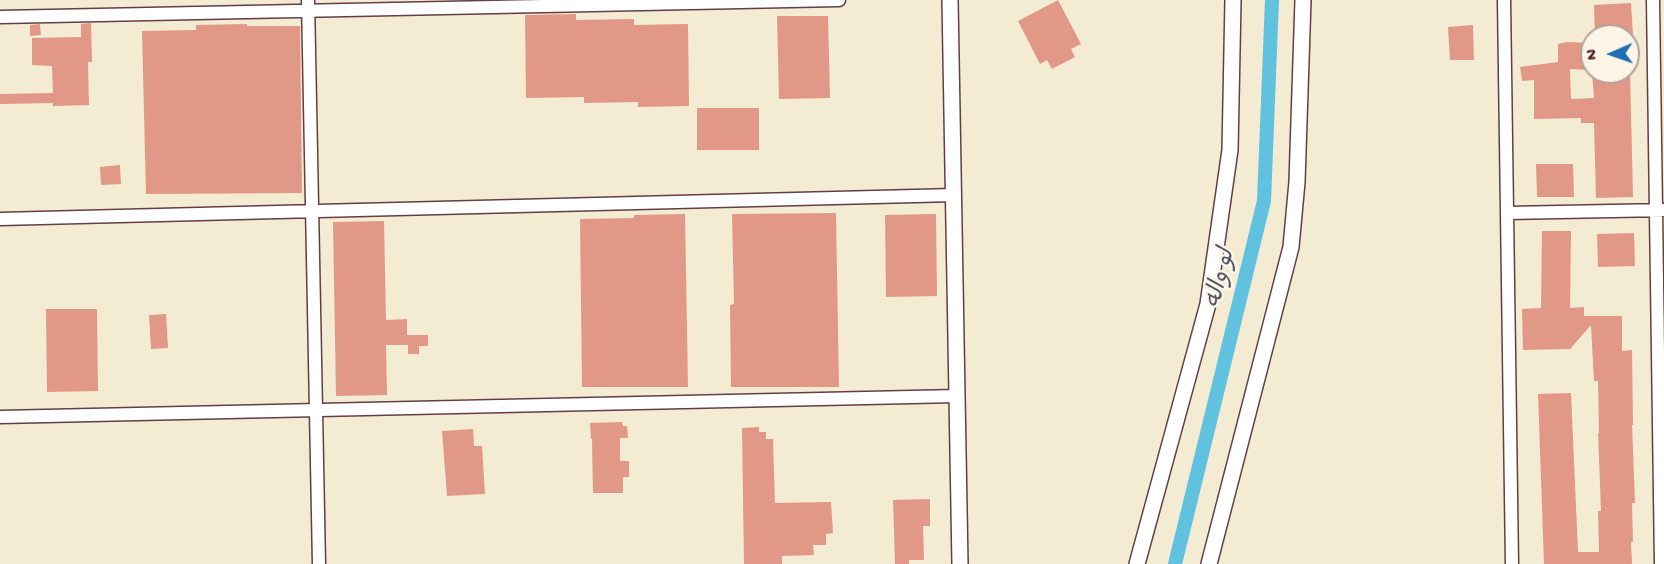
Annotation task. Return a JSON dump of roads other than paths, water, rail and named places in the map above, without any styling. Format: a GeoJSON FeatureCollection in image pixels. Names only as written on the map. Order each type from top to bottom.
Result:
{"type":"FeatureCollection","features":[{"type":"Feature","properties":{"kind":"street"},"geometry":{"type":"LineString","coordinates":[[0,17],[308,5],[839,0]]}},
{"type":"Feature","properties":{"kind":"street"},"geometry":{"type":"LineString","coordinates":[[950,0],[960,564]]}},
{"type":"Feature","properties":{"kind":"street"},"geometry":{"type":"LineString","coordinates":[[1137,564],[1209,304],[1230,150],[1233,0]]}},
{"type":"Feature","properties":{"kind":"street"},"geometry":{"type":"LineString","coordinates":[[1209,564],[1291,247],[1297,182],[1303,0]]}},
{"type":"Feature","properties":{"kind":"street"},"geometry":{"type":"LineString","coordinates":[[1504,0],[1512,564]]}},
{"type":"Feature","properties":{"kind":"street"},"geometry":{"type":"LineString","coordinates":[[1653,0],[1660,210],[1661,564]]}},
{"type":"Feature","properties":{"kind":"street"},"geometry":{"type":"LineString","coordinates":[[308,5],[319,564]]}},
{"type":"Feature","properties":{"kind":"street"},"geometry":{"type":"LineString","coordinates":[[0,219],[954,195]]}},
{"type":"Feature","properties":{"kind":"street"},"geometry":{"type":"LineString","coordinates":[[1507,213],[1660,210]]}},
{"type":"Feature","properties":{"kind":"street"},"geometry":{"type":"LineString","coordinates":[[0,417],[957,396]]}},
{"type":"Feature","properties":{"kind":"waterway","name":"لو واله"},"geometry":{"type":"LineString","coordinates":[[1175,564],[1264,201],[1272,0]]}}]}
